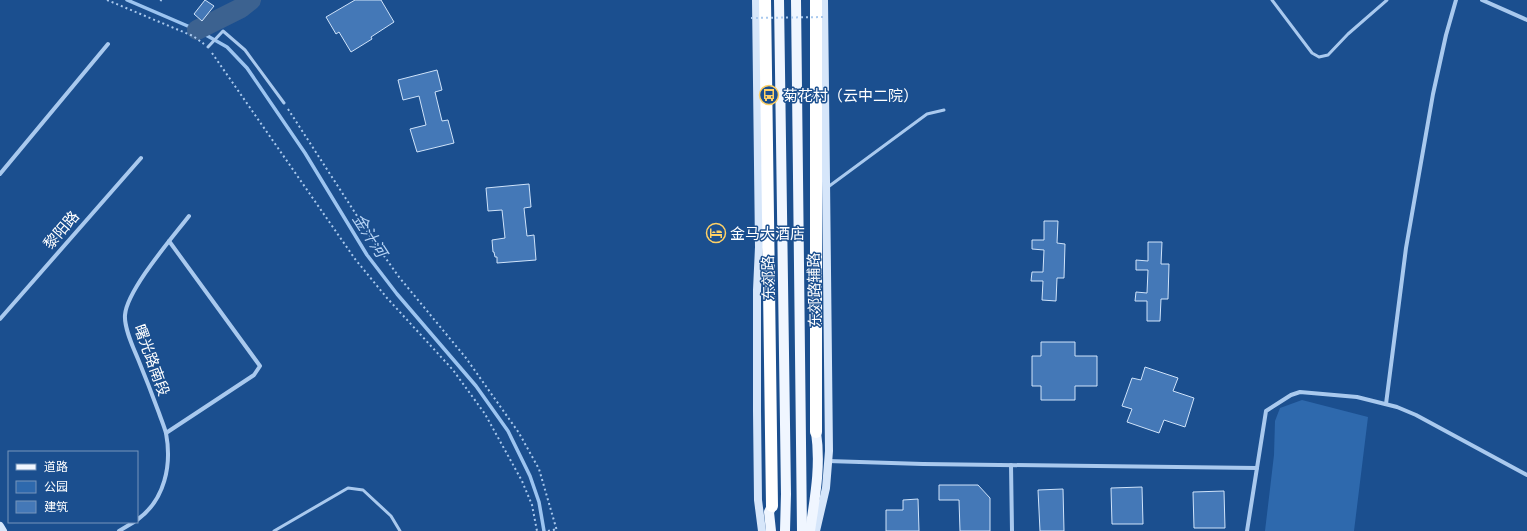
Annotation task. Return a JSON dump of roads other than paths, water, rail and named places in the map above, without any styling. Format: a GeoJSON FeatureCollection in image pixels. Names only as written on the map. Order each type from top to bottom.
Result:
{"type":"FeatureCollection","features":[{"type":"Feature","properties":{"kind":"highway"},"geometry":{"type":"LineString","coordinates":[[765,0],[772,506]]}},
{"type":"Feature","properties":{"kind":"highway"},"geometry":{"type":"LineString","coordinates":[[816,0],[816,432]]}},
{"type":"Feature","properties":{"kind":"main road"},"geometry":{"type":"LineString","coordinates":[[756,0],[760,247],[757,290],[758,500],[762,531]]}},
{"type":"Feature","properties":{"kind":"main road","name":"东郊路"},"geometry":{"type":"LineString","coordinates":[[779,0],[786,494],[785,531]]}},
{"type":"Feature","properties":{"kind":"main road","name":"东郊路"},"geometry":{"type":"LineString","coordinates":[[796,0],[802,531]]}},
{"type":"Feature","properties":{"kind":"main road","name":"东郊路辅路"},"geometry":{"type":"LineString","coordinates":[[816,531],[826,488],[828,461],[824,0]]}},
{"type":"Feature","properties":{"kind":"main road"},"geometry":{"type":"LineString","coordinates":[[810,531],[818,470],[819,452],[816,432]]}},
{"type":"Feature","properties":{"kind":"main road"},"geometry":{"type":"LineString","coordinates":[[771,531],[769,512],[772,506]]}},
{"type":"Feature","properties":{"kind":"main road"},"geometry":{"type":"LineString","coordinates":[[0,526],[2,531]]}},
{"type":"Feature","properties":{"kind":"street"},"geometry":{"type":"LineString","coordinates":[[1386,404],[1407,240],[1433,94],[1446,35],[1456,0]]}},
{"type":"Feature","properties":{"kind":"street"},"geometry":{"type":"LineString","coordinates":[[1482,0],[1527,20]]}},
{"type":"Feature","properties":{"kind":"street"},"geometry":{"type":"LineString","coordinates":[[0,174],[108,44]]}},
{"type":"Feature","properties":{"kind":"street","name":"黎阳路"},"geometry":{"type":"LineString","coordinates":[[0,319],[141,158]]}},
{"type":"Feature","properties":{"kind":"street","name":"曙光路南段"},"geometry":{"type":"LineString","coordinates":[[138,519],[146,513],[158,499],[164,483],[168,464],[166,433],[128,335],[125,316],[129,301],[139,282],[188,216]]}},
{"type":"Feature","properties":{"kind":"street"},"geometry":{"type":"LineString","coordinates":[[166,433],[254,375],[260,366],[170,241]]}},
{"type":"Feature","properties":{"kind":"street"},"geometry":{"type":"LineString","coordinates":[[1247,531],[1266,411],[1290,395],[1300,392],[1357,397],[1386,404],[1416,415],[1527,476]]}},
{"type":"Feature","properties":{"kind":"street"},"geometry":{"type":"LineString","coordinates":[[828,461],[1011,466],[1257,468]]}},
{"type":"Feature","properties":{"kind":"street"},"geometry":{"type":"LineString","coordinates":[[1011,466],[1012,531]]}},
{"type":"Feature","properties":{"kind":"street"},"geometry":{"type":"LineString","coordinates":[[119,531],[132,523]]}},
{"type":"Feature","properties":{"kind":"lane"},"geometry":{"type":"LineString","coordinates":[[1272,0],[1312,53],[1319,57],[1328,55],[1348,34],[1387,0]]}},
{"type":"Feature","properties":{"kind":"lane"},"geometry":{"type":"LineString","coordinates":[[208,47],[223,31],[245,50],[284,103]]}},
{"type":"Feature","properties":{"kind":"lane"},"geometry":{"type":"LineString","coordinates":[[826,188],[927,114],[944,110]]}},
{"type":"Feature","properties":{"kind":"lane"},"geometry":{"type":"LineString","coordinates":[[274,531],[348,488],[363,490],[392,516],[400,531]]}},
{"type":"Feature","properties":{"kind":"waterway","name":"金汁河"},"geometry":{"type":"LineString","coordinates":[[127,0],[197,30],[227,47],[247,68],[305,153],[367,255],[397,294],[476,386],[508,431],[530,476],[539,502],[544,531]]}},
{"type":"Feature","properties":{"kind":"waterway"},"geometry":{"type":"LineString","coordinates":[[197,30],[241,8],[251,0]]}},
{"type":"Feature","properties":{"kind":"place","name":"菊花村（云中二院）"},"geometry":{"type":"Point","coordinates":[769,95]}},
{"type":"Feature","properties":{"kind":"place","name":"金马大酒店"},"geometry":{"type":"Point","coordinates":[716,233]}}]}
